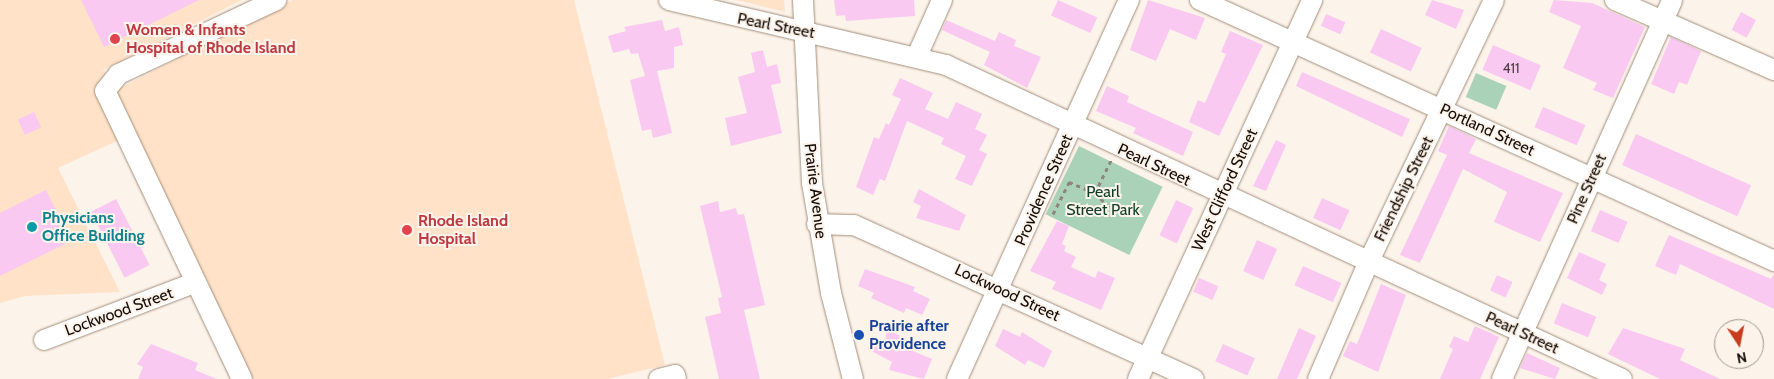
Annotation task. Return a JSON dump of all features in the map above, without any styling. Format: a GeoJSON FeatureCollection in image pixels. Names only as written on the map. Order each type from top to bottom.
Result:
{"type":"FeatureCollection","features":[{"type":"Feature","properties":{"kind":"street"},"geometry":{"type":"LineString","coordinates":[[242,379],[106,98],[107,84],[118,74],[276,0]]}},
{"type":"Feature","properties":{"kind":"street","name":"Pearl Street"},"geometry":{"type":"LineString","coordinates":[[669,0],[698,4],[804,31],[918,56],[946,65],[1117,148],[1369,261],[1622,379]]}},
{"type":"Feature","properties":{"kind":"street","name":"Prairie Avenue"},"geometry":{"type":"LineString","coordinates":[[803,0],[808,140],[817,224],[853,379]]}},
{"type":"Feature","properties":{"kind":"street"},"geometry":{"type":"LineString","coordinates":[[918,56],[942,0]]}},
{"type":"Feature","properties":{"kind":"street","name":"Providence Street"},"geometry":{"type":"LineString","coordinates":[[958,379],[1129,0]]}},
{"type":"Feature","properties":{"kind":"street","name":"Portland Street"},"geometry":{"type":"LineString","coordinates":[[1200,0],[1774,261]]}},
{"type":"Feature","properties":{"kind":"street","name":"West Clifford Street"},"geometry":{"type":"LineString","coordinates":[[1138,379],[1312,0]]}},
{"type":"Feature","properties":{"kind":"street","name":"Friendship Street"},"geometry":{"type":"LineString","coordinates":[[1318,379],[1369,261],[1494,0]]}},
{"type":"Feature","properties":{"kind":"street"},"geometry":{"type":"LineString","coordinates":[[1615,0],[1774,70]]}},
{"type":"Feature","properties":{"kind":"street","name":"Pine Street"},"geometry":{"type":"LineString","coordinates":[[1502,379],[1672,0]]}},
{"type":"Feature","properties":{"kind":"street","name":"Lockwood Street"},"geometry":{"type":"LineString","coordinates":[[817,224],[854,225],[999,288],[1194,379]]}},
{"type":"Feature","properties":{"kind":"street","name":"Lockwood Street"},"geometry":{"type":"LineString","coordinates":[[44,340],[194,283]]}},
{"type":"Feature","properties":{"kind":"path"},"geometry":{"type":"LineString","coordinates":[[1095,193],[1117,148]]}},
{"type":"Feature","properties":{"kind":"path"},"geometry":{"type":"LineString","coordinates":[[1053,214],[1069,182],[1095,193],[1111,209]]}},
{"type":"Feature","properties":{"kind":"shaded area","name":"Rhode Island Hospital"},"geometry":{"type":"Polygon","coordinates":[[[0,0],[242,0],[103,70],[118,89],[292,0],[574,0],[665,365],[607,379],[253,379],[134,133],[58,168],[120,292],[25,296],[0,303],[0,0]]]}},
{"type":"Feature","properties":{"kind":"shaded area"},"geometry":{"type":"Polygon","coordinates":[[[736,0],[784,0],[785,12],[736,0]]]}},
{"type":"Feature","properties":{"kind":"green space"},"geometry":{"type":"Polygon","coordinates":[[[1476,73],[1506,86],[1496,110],[1466,97],[1476,73]]]}},
{"type":"Feature","properties":{"kind":"green space","name":"Pearl Street Park"},"geometry":{"type":"Polygon","coordinates":[[[1079,146],[1163,187],[1129,255],[1046,214],[1079,146]]]}},
{"type":"Feature","properties":{"kind":"building"},"geometry":{"type":"Polygon","coordinates":[[[81,0],[199,0],[104,47],[81,0]]]}},
{"type":"Feature","properties":{"kind":"building"},"geometry":{"type":"Polygon","coordinates":[[[834,0],[914,0],[915,16],[846,21],[845,15],[836,16],[834,0]]]}},
{"type":"Feature","properties":{"kind":"building"},"geometry":{"type":"Polygon","coordinates":[[[1058,0],[1097,17],[1090,33],[1051,16],[1058,0]]]}},
{"type":"Feature","properties":{"kind":"building"},"geometry":{"type":"Polygon","coordinates":[[[1148,0],[1205,18],[1196,40],[1170,29],[1156,61],[1130,50],[1148,0]]]}},
{"type":"Feature","properties":{"kind":"building"},"geometry":{"type":"Polygon","coordinates":[[[1432,0],[1464,10],[1456,29],[1425,15],[1432,0]]]}},
{"type":"Feature","properties":{"kind":"building"},"geometry":{"type":"Polygon","coordinates":[[[1554,0],[1592,3],[1645,27],[1613,98],[1593,90],[1597,83],[1563,68],[1581,26],[1549,12],[1554,0]]]}},
{"type":"Feature","properties":{"kind":"building"},"geometry":{"type":"Polygon","coordinates":[[[1741,12],[1756,20],[1747,38],[1732,30],[1741,12]]]}},
{"type":"Feature","properties":{"kind":"building"},"geometry":{"type":"Polygon","coordinates":[[[1326,14],[1345,22],[1340,34],[1321,26],[1326,14]]]}},
{"type":"Feature","properties":{"kind":"building"},"geometry":{"type":"Polygon","coordinates":[[[662,20],[665,31],[679,27],[683,45],[674,47],[674,68],[657,71],[672,133],[653,138],[651,129],[642,131],[630,80],[645,76],[638,53],[631,54],[629,49],[613,53],[608,36],[626,31],[624,27],[662,20]]]}},
{"type":"Feature","properties":{"kind":"building"},"geometry":{"type":"Polygon","coordinates":[[[946,20],[995,41],[999,32],[1016,40],[1014,46],[1041,57],[1027,88],[984,65],[990,52],[942,30],[946,20]]]}},
{"type":"Feature","properties":{"kind":"building"},"geometry":{"type":"Polygon","coordinates":[[[1381,29],[1422,48],[1411,72],[1370,53],[1381,29]]]}},
{"type":"Feature","properties":{"kind":"building"},"geometry":{"type":"Polygon","coordinates":[[[1230,31],[1263,45],[1219,136],[1189,122],[1198,100],[1205,103],[1226,54],[1221,52],[1230,31]]]}},
{"type":"Feature","properties":{"kind":"building"},"geometry":{"type":"Polygon","coordinates":[[[1671,37],[1701,51],[1687,85],[1679,82],[1674,94],[1651,84],[1671,37]]]}},
{"type":"Feature","properties":{"kind":"building"},"geometry":{"type":"Polygon","coordinates":[[[1493,45],[1541,65],[1530,90],[1482,70],[1493,45]]]}},
{"type":"Feature","properties":{"kind":"building"},"geometry":{"type":"Polygon","coordinates":[[[763,50],[767,67],[777,64],[781,83],[771,85],[782,133],[731,146],[725,118],[747,113],[738,77],[755,72],[751,53],[763,50]]]}},
{"type":"Feature","properties":{"kind":"building"},"geometry":{"type":"Polygon","coordinates":[[[1302,72],[1410,119],[1402,137],[1296,86],[1302,72]]]}},
{"type":"Feature","properties":{"kind":"building"},"geometry":{"type":"Polygon","coordinates":[[[900,78],[933,93],[925,109],[948,119],[956,102],[982,114],[975,129],[987,135],[979,150],[987,154],[972,186],[955,179],[966,156],[941,144],[944,138],[907,121],[885,181],[880,179],[873,195],[856,187],[874,137],[879,139],[886,123],[889,125],[901,99],[892,95],[900,78]]]}},
{"type":"Feature","properties":{"kind":"building"},"geometry":{"type":"Polygon","coordinates":[[[1107,86],[1129,96],[1127,102],[1193,132],[1183,156],[1133,133],[1136,128],[1096,111],[1107,86]]]}},
{"type":"Feature","properties":{"kind":"building"},"geometry":{"type":"Polygon","coordinates":[[[1543,107],[1585,125],[1577,145],[1534,127],[1543,107]]]}},
{"type":"Feature","properties":{"kind":"building"},"geometry":{"type":"Polygon","coordinates":[[[34,112],[41,127],[25,135],[18,120],[34,112]]]}},
{"type":"Feature","properties":{"kind":"building"},"geometry":{"type":"Polygon","coordinates":[[[1449,126],[1476,139],[1469,153],[1563,193],[1540,242],[1494,222],[1507,192],[1463,169],[1420,263],[1400,255],[1447,155],[1438,151],[1449,126]]]}},
{"type":"Feature","properties":{"kind":"building"},"geometry":{"type":"Polygon","coordinates":[[[1636,134],[1751,185],[1737,216],[1622,165],[1636,134]]]}},
{"type":"Feature","properties":{"kind":"building"},"geometry":{"type":"Polygon","coordinates":[[[1276,140],[1286,145],[1266,191],[1253,186],[1276,140]]]}},
{"type":"Feature","properties":{"kind":"building"},"geometry":{"type":"Polygon","coordinates":[[[919,189],[966,215],[959,231],[916,218],[921,206],[913,202],[919,189]]]}},
{"type":"Feature","properties":{"kind":"building","name":"Physicians Office Building"},"geometry":{"type":"Polygon","coordinates":[[[46,190],[71,241],[0,276],[0,213],[46,190]]]}},
{"type":"Feature","properties":{"kind":"building"},"geometry":{"type":"Polygon","coordinates":[[[1322,198],[1349,210],[1340,230],[1313,218],[1322,198]]]}},
{"type":"Feature","properties":{"kind":"building"},"geometry":{"type":"Polygon","coordinates":[[[116,199],[150,265],[125,278],[91,212],[116,199]]]}},
{"type":"Feature","properties":{"kind":"building"},"geometry":{"type":"Polygon","coordinates":[[[1176,200],[1193,208],[1177,243],[1160,235],[1176,200]]]}},
{"type":"Feature","properties":{"kind":"building"},"geometry":{"type":"Polygon","coordinates":[[[718,201],[720,212],[736,208],[738,215],[744,214],[765,305],[744,310],[760,379],[719,379],[705,317],[721,313],[718,298],[722,297],[700,206],[718,201]]]}},
{"type":"Feature","properties":{"kind":"building"},"geometry":{"type":"Polygon","coordinates":[[[1600,210],[1628,222],[1619,243],[1591,231],[1600,210]]]}},
{"type":"Feature","properties":{"kind":"building"},"geometry":{"type":"Polygon","coordinates":[[[1057,221],[1069,226],[1062,244],[1066,246],[1064,251],[1076,257],[1071,267],[1095,278],[1098,271],[1115,278],[1101,310],[1052,289],[1056,282],[1030,271],[1057,221]]]}},
{"type":"Feature","properties":{"kind":"building"},"geometry":{"type":"Polygon","coordinates":[[[1669,235],[1771,279],[1774,274],[1774,309],[1680,264],[1676,275],[1655,266],[1669,235]]]}},
{"type":"Feature","properties":{"kind":"building"},"geometry":{"type":"Polygon","coordinates":[[[1257,240],[1277,249],[1263,280],[1243,271],[1257,240]]]}},
{"type":"Feature","properties":{"kind":"building"},"geometry":{"type":"Polygon","coordinates":[[[1579,252],[1606,264],[1599,280],[1607,284],[1602,295],[1567,278],[1579,252]]]}},
{"type":"Feature","properties":{"kind":"building"},"geometry":{"type":"Polygon","coordinates":[[[1303,266],[1341,283],[1333,302],[1294,285],[1303,266]]]}},
{"type":"Feature","properties":{"kind":"building"},"geometry":{"type":"Polygon","coordinates":[[[865,269],[915,287],[913,291],[930,299],[922,315],[906,308],[904,313],[871,298],[874,293],[858,286],[865,269]]]}},
{"type":"Feature","properties":{"kind":"building"},"geometry":{"type":"Polygon","coordinates":[[[1497,275],[1513,282],[1506,297],[1490,291],[1497,275]]]}},
{"type":"Feature","properties":{"kind":"building"},"geometry":{"type":"Polygon","coordinates":[[[1199,278],[1218,286],[1212,300],[1193,292],[1199,278]]]}},
{"type":"Feature","properties":{"kind":"building"},"geometry":{"type":"Polygon","coordinates":[[[1381,284],[1406,295],[1378,372],[1343,356],[1350,341],[1357,344],[1381,284]]]}},
{"type":"Feature","properties":{"kind":"building"},"geometry":{"type":"Polygon","coordinates":[[[1562,303],[1596,317],[1588,337],[1554,323],[1562,303]]]}},
{"type":"Feature","properties":{"kind":"building"},"geometry":{"type":"Polygon","coordinates":[[[1475,326],[1499,337],[1480,379],[1440,379],[1453,349],[1449,347],[1454,336],[1468,342],[1475,326]]]}},
{"type":"Feature","properties":{"kind":"building"},"geometry":{"type":"Polygon","coordinates":[[[1299,328],[1316,336],[1297,379],[1277,379],[1299,328]]]}},
{"type":"Feature","properties":{"kind":"building"},"geometry":{"type":"Polygon","coordinates":[[[1623,328],[1685,349],[1680,360],[1720,379],[1660,379],[1608,354],[1623,328]]]}},
{"type":"Feature","properties":{"kind":"building"},"geometry":{"type":"Polygon","coordinates":[[[1003,329],[1020,337],[1022,332],[1052,351],[1044,368],[1028,360],[1025,365],[995,346],[1003,329]]]}},
{"type":"Feature","properties":{"kind":"building"},"geometry":{"type":"Polygon","coordinates":[[[888,330],[905,338],[901,346],[932,359],[924,379],[889,370],[892,362],[868,349],[873,337],[883,342],[888,330]]]}},
{"type":"Feature","properties":{"kind":"building"},"geometry":{"type":"Polygon","coordinates":[[[151,344],[198,363],[195,370],[217,379],[138,379],[143,367],[137,364],[151,344]]]}},
{"type":"Feature","properties":{"kind":"building"},"geometry":{"type":"Polygon","coordinates":[[[1223,344],[1255,358],[1247,376],[1215,361],[1223,344]]]}},
{"type":"Feature","properties":{"kind":"building"},"geometry":{"type":"Polygon","coordinates":[[[1527,353],[1560,368],[1555,379],[1520,368],[1527,353]]]}},
{"type":"Feature","properties":{"kind":"place","name":"Women & Infants Hospital of Rhode Island"},"geometry":{"type":"Point","coordinates":[115,39]}},
{"type":"Feature","properties":{"kind":"place","name":"Physicians Office Building"},"geometry":{"type":"Point","coordinates":[32,227]}},
{"type":"Feature","properties":{"kind":"place","name":"Rhode Island Hospital"},"geometry":{"type":"Point","coordinates":[407,230]}},
{"type":"Feature","properties":{"kind":"place","name":"Prairie after Providence"},"geometry":{"type":"Point","coordinates":[859,335]}}]}
